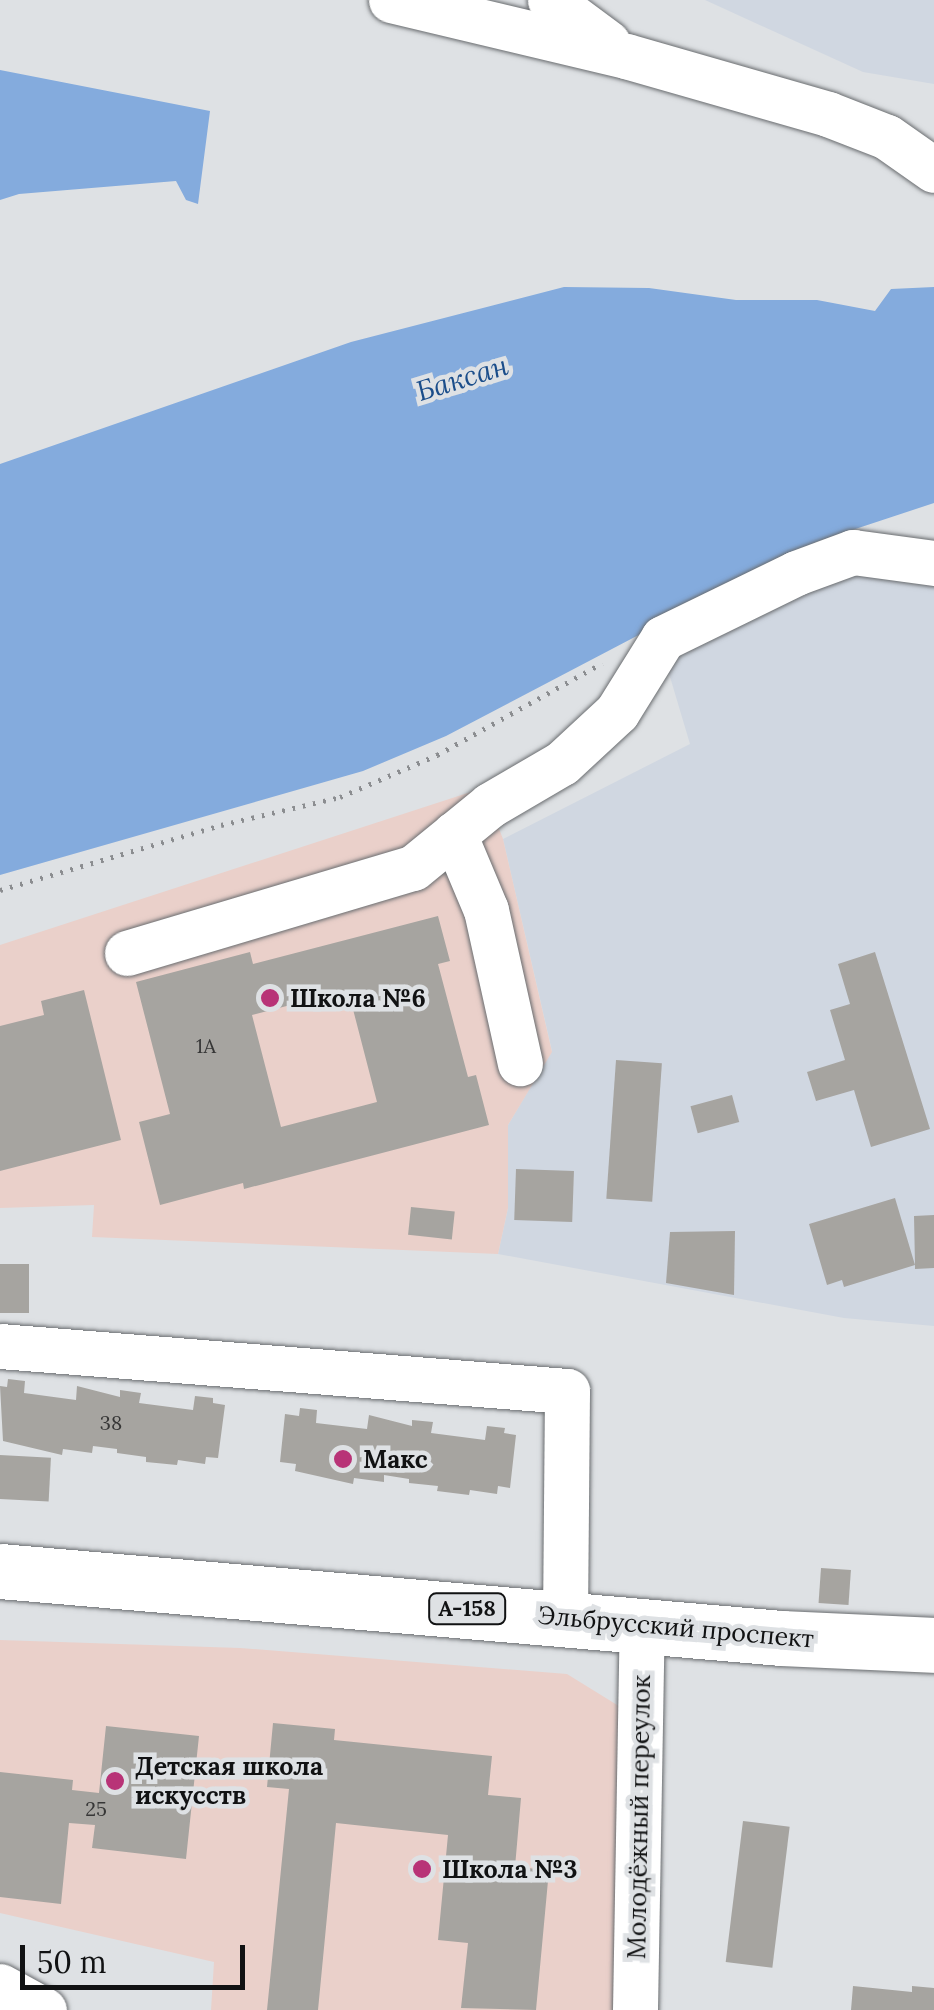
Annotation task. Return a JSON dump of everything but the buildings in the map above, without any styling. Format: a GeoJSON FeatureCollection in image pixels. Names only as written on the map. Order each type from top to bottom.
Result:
{"type":"FeatureCollection","features":[{"type":"Feature","properties":{"kind":"main road","name":"Эльбрусский проспект"},"geometry":{"type":"LineString","coordinates":[[0,1572],[781,1638],[934,1645]]}},
{"type":"Feature","properties":{"kind":"street"},"geometry":{"type":"LineString","coordinates":[[392,0],[626,56],[828,114],[887,137],[927,159]]}},
{"type":"Feature","properties":{"kind":"street"},"geometry":{"type":"LineString","coordinates":[[550,0],[626,56]]}},
{"type":"Feature","properties":{"kind":"street"},"geometry":{"type":"LineString","coordinates":[[127,953],[414,868],[490,805],[562,763],[617,712],[663,638],[796,573],[853,552],[934,563]]}},
{"type":"Feature","properties":{"kind":"street"},"geometry":{"type":"LineString","coordinates":[[454,834],[486,910],[520,1063]]}},
{"type":"Feature","properties":{"kind":"street"},"geometry":{"type":"LineString","coordinates":[[0,1346],[567,1392],[565,1617]]}},
{"type":"Feature","properties":{"kind":"street","name":"Молодёжный переулок"},"geometry":{"type":"LineString","coordinates":[[635,2010],[642,1624]]}},
{"type":"Feature","properties":{"kind":"street"},"geometry":{"type":"LineString","coordinates":[[0,1986],[44,2010]]}},
{"type":"Feature","properties":{"kind":"path"},"geometry":{"type":"LineString","coordinates":[[0,890],[221,826],[340,797],[436,755],[630,648],[663,638]]}},
{"type":"Feature","properties":{"kind":"shaded area"},"geometry":{"type":"Polygon","coordinates":[[[705,0],[934,0],[934,84],[863,72],[705,0]]]}},
{"type":"Feature","properties":{"kind":"shaded area"},"geometry":{"type":"Polygon","coordinates":[[[850,565],[934,571],[934,1326],[844,1318],[498,1254],[508,1208],[508,1125],[552,1051],[503,839],[690,744],[662,650],[850,565]]]}},
{"type":"Feature","properties":{"kind":"shaded area","name":"Школа №6"},"geometry":{"type":"Polygon","coordinates":[[[483,788],[503,839],[552,1052],[508,1125],[508,1208],[498,1254],[92,1237],[94,1205],[0,1208],[0,945],[483,788]]]}},
{"type":"Feature","properties":{"kind":"shaded area","name":"Школа №3"},"geometry":{"type":"Polygon","coordinates":[[[0,1640],[240,1648],[567,1674],[622,1708],[617,2010],[211,2010],[214,1962],[0,1913],[0,1640]]]}},
{"type":"Feature","properties":{"kind":"water"},"geometry":{"type":"Polygon","coordinates":[[[0,70],[210,111],[198,204],[186,200],[176,181],[19,194],[0,200],[0,70]]]}},
{"type":"Feature","properties":{"kind":"water","name":"Баксан"},"geometry":{"type":"Polygon","coordinates":[[[564,287],[649,288],[736,300],[817,300],[875,311],[891,289],[934,287],[934,503],[816,542],[446,736],[363,771],[0,875],[0,464],[351,342],[564,287]]]}},
{"type":"Feature","properties":{"kind":"place","name":"Школа №6"},"geometry":{"type":"Point","coordinates":[270,998]}},
{"type":"Feature","properties":{"kind":"place","name":"Макс"},"geometry":{"type":"Point","coordinates":[343,1459]}},
{"type":"Feature","properties":{"kind":"place","name":"Детская школа искусств"},"geometry":{"type":"Point","coordinates":[115,1781]}},
{"type":"Feature","properties":{"kind":"place","name":"Школа №3"},"geometry":{"type":"Point","coordinates":[422,1869]}}]}
